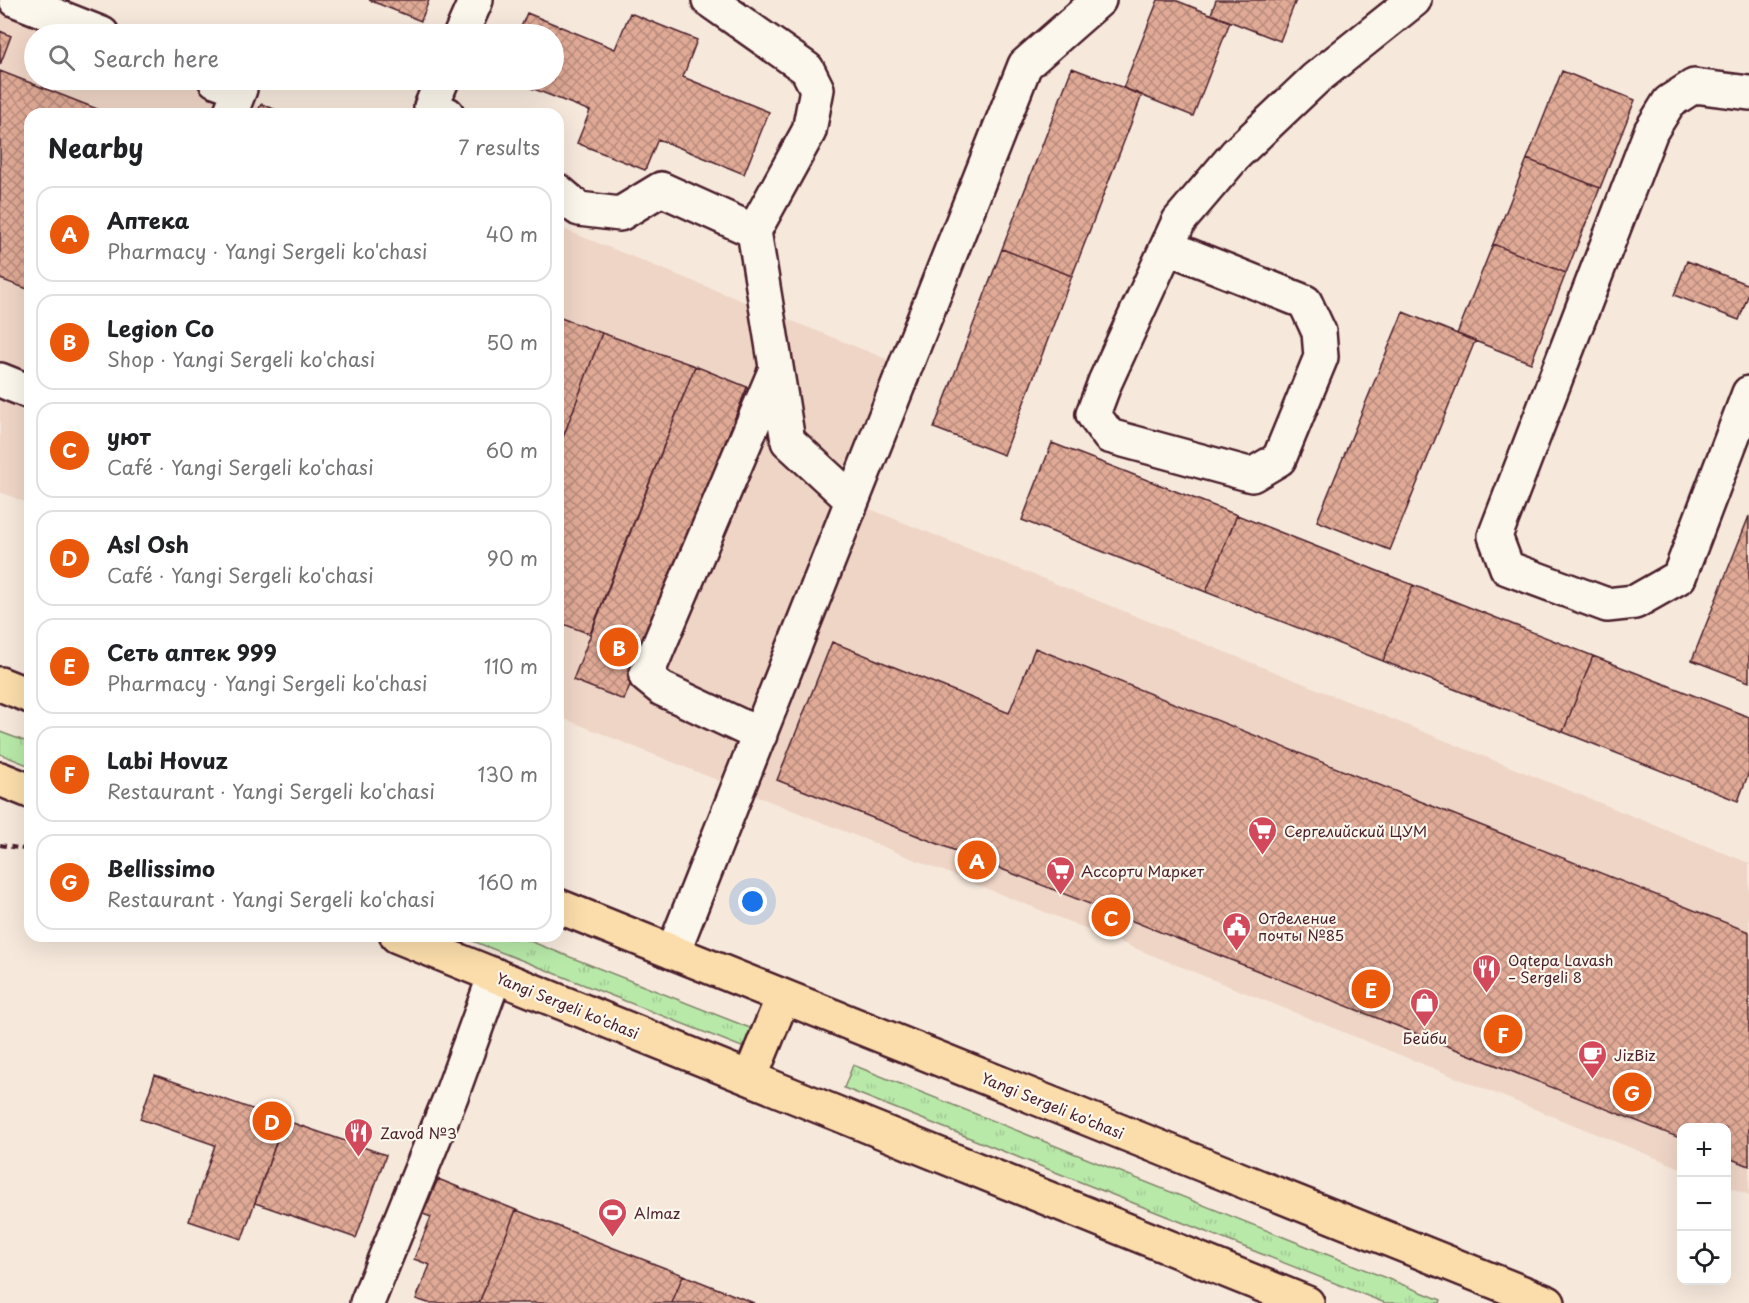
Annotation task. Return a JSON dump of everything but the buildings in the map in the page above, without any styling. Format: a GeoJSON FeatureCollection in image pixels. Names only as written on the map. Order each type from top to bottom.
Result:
{"type":"FeatureCollection","features":[{"type":"Feature","properties":{"kind":"main road"},"geometry":{"type":"LineString","coordinates":[[0,684],[24,694]]}},
{"type":"Feature","properties":{"kind":"main road"},"geometry":{"type":"LineString","coordinates":[[0,779],[24,788]]}},
{"type":"Feature","properties":{"kind":"main road","name":"Yangi Sergeli ko'chasi"},"geometry":{"type":"LineString","coordinates":[[564,908],[1515,1297],[1548,1303]]}},
{"type":"Feature","properties":{"kind":"main road","name":"Yangi Sergeli ko'chasi"},"geometry":{"type":"LineString","coordinates":[[412,942],[1307,1303]]}},
{"type":"Feature","properties":{"kind":"main road"},"geometry":{"type":"LineString","coordinates":[[750,1078],[783,997]]}},
{"type":"Feature","properties":{"kind":"lane"},"geometry":{"type":"LineString","coordinates":[[16,0],[77,24]]}},
{"type":"Feature","properties":{"kind":"lane"},"geometry":{"type":"LineString","coordinates":[[465,24],[476,0]]}},
{"type":"Feature","properties":{"kind":"lane"},"geometry":{"type":"LineString","coordinates":[[709,0],[807,69],[818,89],[809,131],[754,231],[788,441],[852,500]]}},
{"type":"Feature","properties":{"kind":"lane"},"geometry":{"type":"LineString","coordinates":[[673,952],[1025,65],[1099,0]]}},
{"type":"Feature","properties":{"kind":"lane"},"geometry":{"type":"LineString","coordinates":[[1167,247],[1305,302],[1319,332],[1321,357],[1280,459],[1252,476],[1109,436],[1093,414],[1105,382],[1179,220],[1236,154],[1315,79],[1414,0]]}},
{"type":"Feature","properties":{"kind":"lane"},"geometry":{"type":"LineString","coordinates":[[1749,93],[1694,86],[1669,102],[1651,131],[1495,536],[1507,568],[1607,605],[1635,602],[1679,577],[1749,393]]}},
{"type":"Feature","properties":{"kind":"lane"},"geometry":{"type":"LineString","coordinates":[[232,108],[240,90]]}},
{"type":"Feature","properties":{"kind":"lane"},"geometry":{"type":"LineString","coordinates":[[433,108],[431,107],[438,90]]}},
{"type":"Feature","properties":{"kind":"lane"},"geometry":{"type":"LineString","coordinates":[[564,195],[579,209],[620,214],[661,189],[754,231]]}},
{"type":"Feature","properties":{"kind":"lane"},"geometry":{"type":"LineString","coordinates":[[760,735],[662,689],[646,676],[776,369]]}},
{"type":"Feature","properties":{"kind":"lane"},"geometry":{"type":"LineString","coordinates":[[0,380],[24,390]]}},
{"type":"Feature","properties":{"kind":"lane"},"geometry":{"type":"LineString","coordinates":[[367,1303],[452,1096],[495,975]]}},
{"type":"Feature","properties":{"kind":"path"},"geometry":{"type":"LineString","coordinates":[[0,845],[24,849]]}},
{"type":"Feature","properties":{"kind":"shaded area"},"geometry":{"type":"Polygon","coordinates":[[[0,2],[55,24],[24,24],[24,90],[217,90],[263,108],[24,108],[24,502],[0,492],[0,2]]]}},
{"type":"Feature","properties":{"kind":"shaded area"},"geometry":{"type":"Polygon","coordinates":[[[564,229],[899,364],[845,499],[1749,863],[1749,1195],[1731,1188],[1731,1123],[1677,1123],[1677,1166],[564,718],[564,229]]]}},
{"type":"Feature","properties":{"kind":"green space"},"geometry":{"type":"Polygon","coordinates":[[[0,732],[24,741],[24,764],[0,754],[0,732]]]}},
{"type":"Feature","properties":{"kind":"green space"},"geometry":{"type":"Polygon","coordinates":[[[475,942],[532,942],[755,1030],[747,1049],[475,942]]]}},
{"type":"Feature","properties":{"kind":"green space"},"geometry":{"type":"Polygon","coordinates":[[[853,1065],[1441,1300],[1440,1303],[1385,1303],[844,1088],[853,1065]]]}},
{"type":"Feature","properties":{"kind":"place","name":"Legion Co"},"geometry":{"type":"Point","coordinates":[619,647]}},
{"type":"Feature","properties":{"kind":"place","name":"Сергелийский ЦУМ"},"geometry":{"type":"Point","coordinates":[1263,856]}},
{"type":"Feature","properties":{"kind":"place","name":"Аптека"},"geometry":{"type":"Point","coordinates":[977,860]}},
{"type":"Feature","properties":{"kind":"place","name":"Ассорти Маркет"},"geometry":{"type":"Point","coordinates":[1060,896]}},
{"type":"Feature","properties":{"kind":"place","name":"уют"},"geometry":{"type":"Point","coordinates":[1111,917]}},
{"type":"Feature","properties":{"kind":"place","name":"Отделение почты №85"},"geometry":{"type":"Point","coordinates":[1237,952]}},
{"type":"Feature","properties":{"kind":"place","name":"Сеть аптек 999"},"geometry":{"type":"Point","coordinates":[1371,989]}},
{"type":"Feature","properties":{"kind":"place","name":"Oqtepa Lavash – Sergeli 8"},"geometry":{"type":"Point","coordinates":[1487,994]}},
{"type":"Feature","properties":{"kind":"place","name":"Бейби"},"geometry":{"type":"Point","coordinates":[1425,1028]}},
{"type":"Feature","properties":{"kind":"place","name":"Labi Hovuz"},"geometry":{"type":"Point","coordinates":[1503,1034]}},
{"type":"Feature","properties":{"kind":"place","name":"JizBiz"},"geometry":{"type":"Point","coordinates":[1593,1080]}},
{"type":"Feature","properties":{"kind":"place","name":"Bellissimo"},"geometry":{"type":"Point","coordinates":[1632,1092]}},
{"type":"Feature","properties":{"kind":"place","name":"Asl Osh"},"geometry":{"type":"Point","coordinates":[272,1121]}},
{"type":"Feature","properties":{"kind":"place","name":"Zavod №3"},"geometry":{"type":"Point","coordinates":[359,1158]}},
{"type":"Feature","properties":{"kind":"place","name":"Almaz"},"geometry":{"type":"Point","coordinates":[613,1238]}}]}
